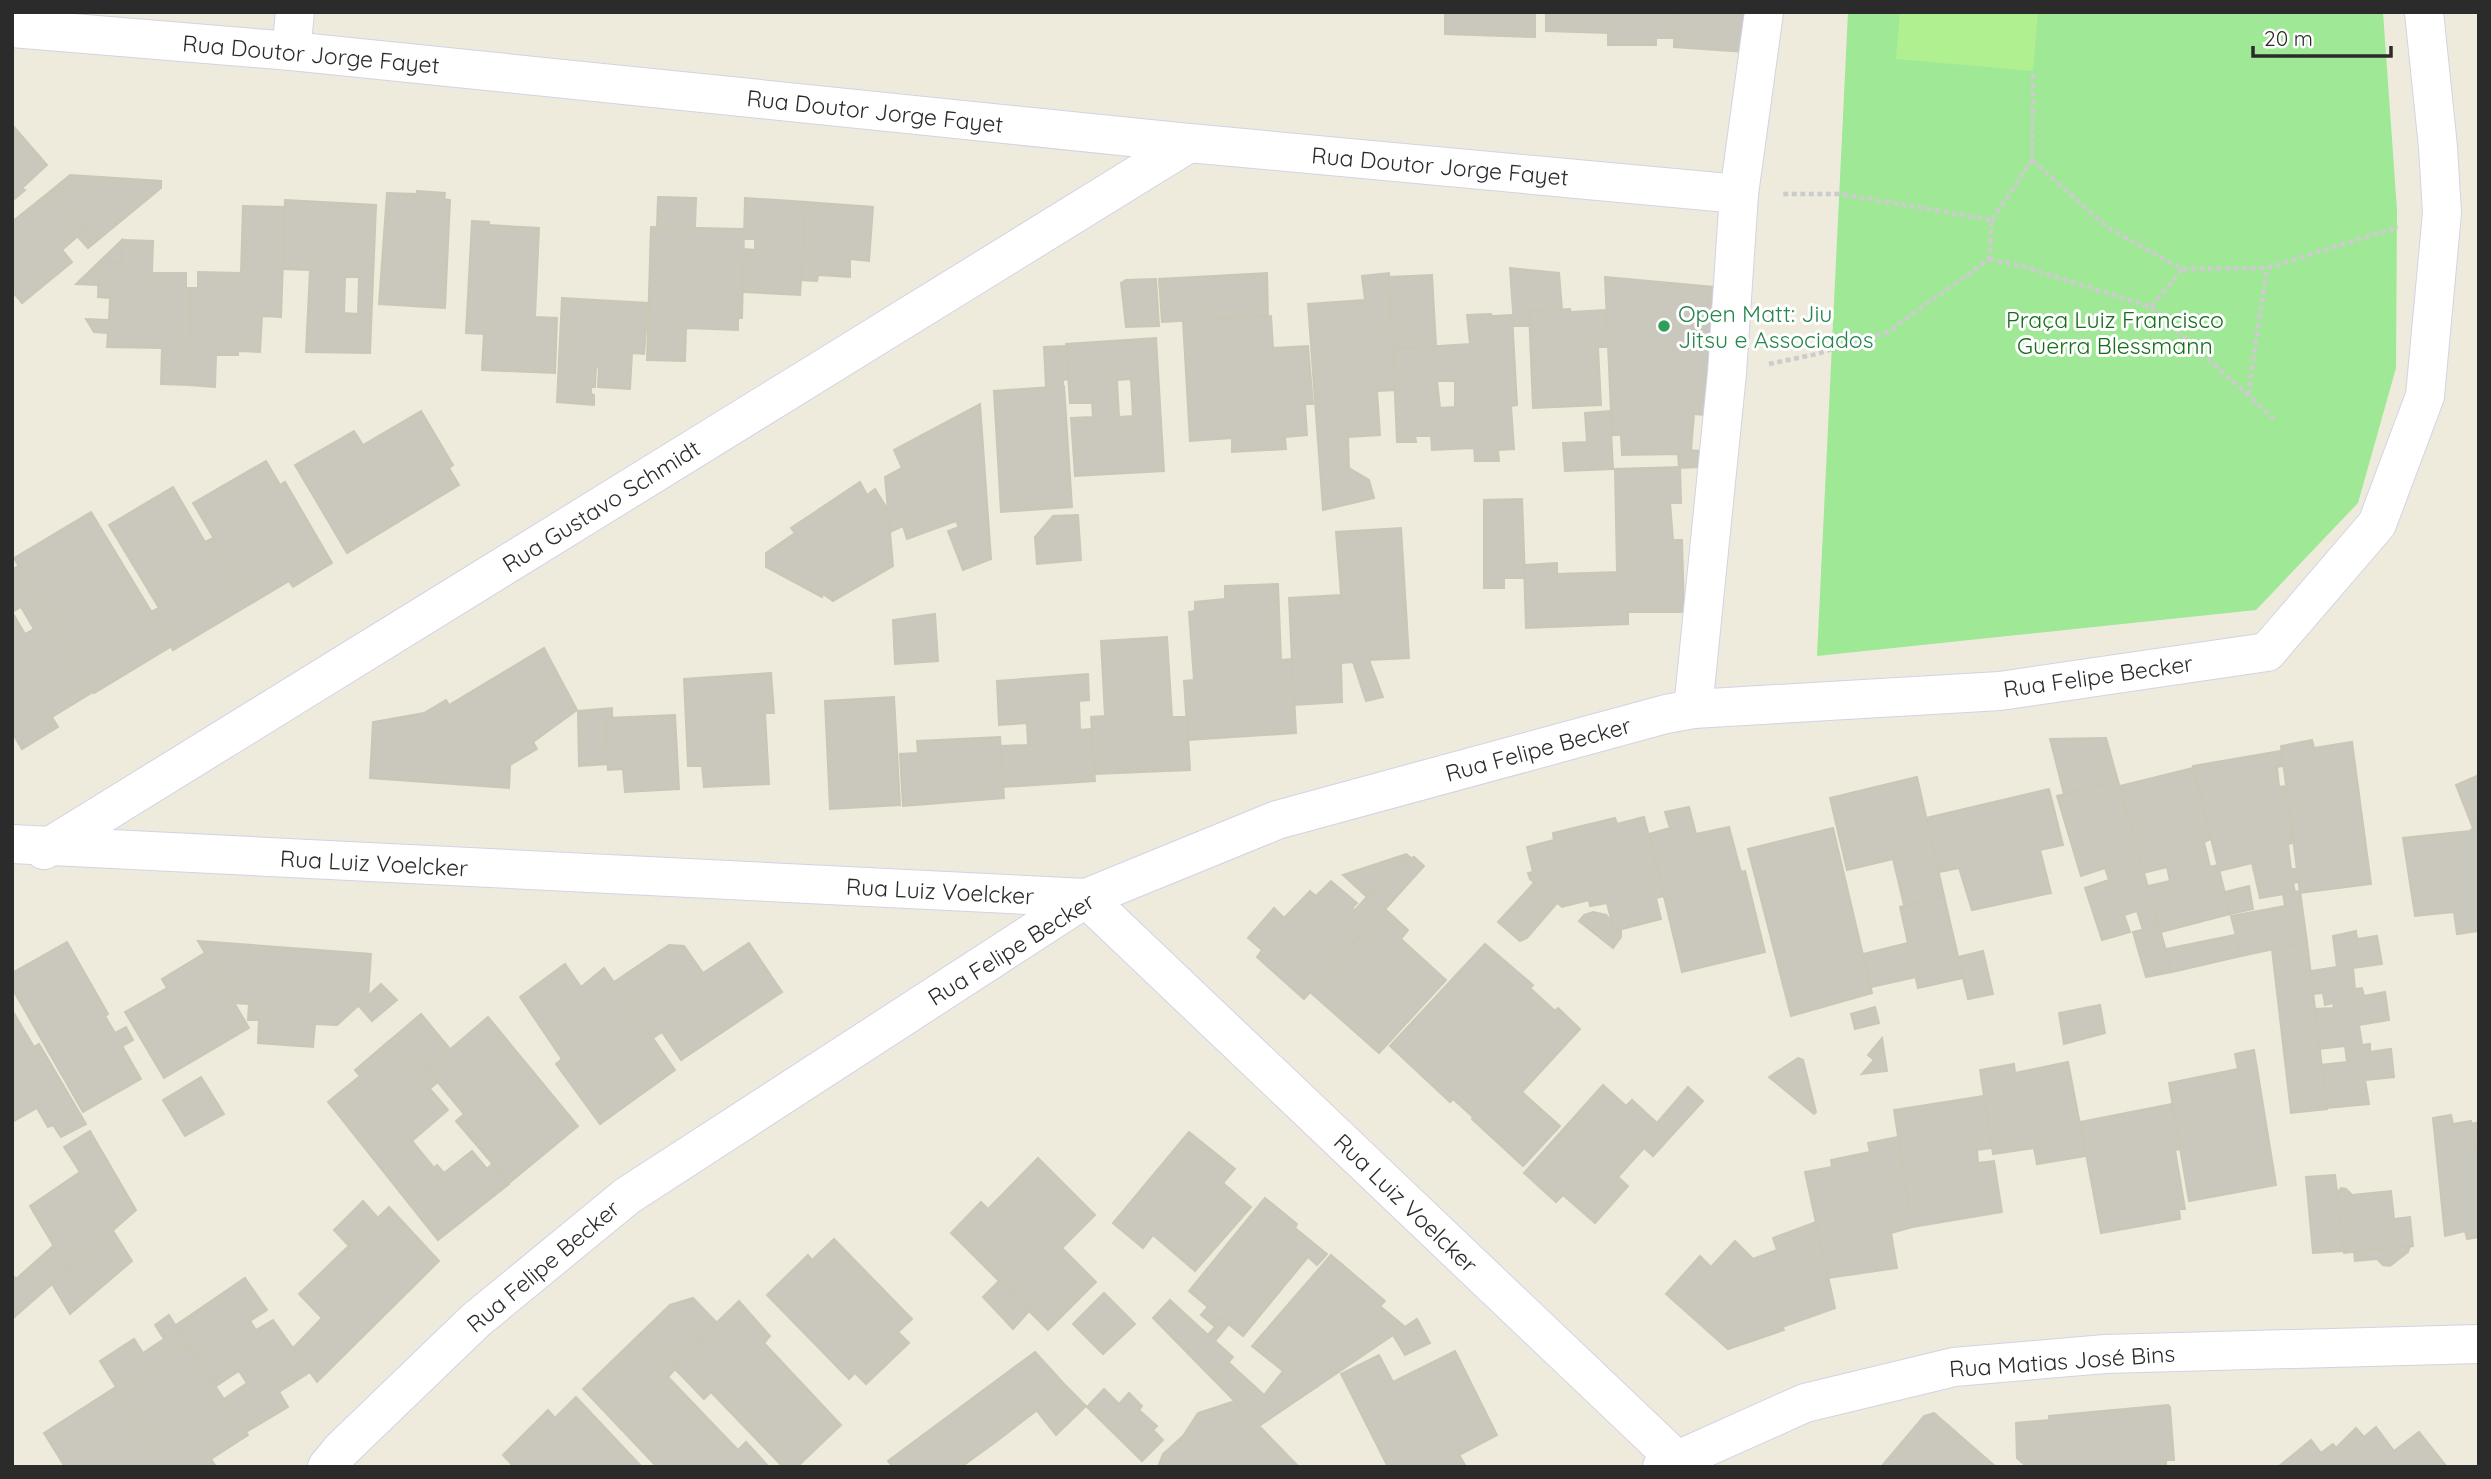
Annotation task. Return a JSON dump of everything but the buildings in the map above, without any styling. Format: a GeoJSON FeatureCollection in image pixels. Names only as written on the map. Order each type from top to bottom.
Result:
{"type":"FeatureCollection","features":[{"type":"Feature","properties":{"kind":"street"},"geometry":{"type":"LineString","coordinates":[[291,51],[295,12]]}},
{"type":"Feature","properties":{"kind":"street"},"geometry":{"type":"LineString","coordinates":[[1693,709],[1727,373],[1739,194],[1764,12]]}},
{"type":"Feature","properties":{"kind":"street","name":"Rua Felipe Becker"},"geometry":{"type":"LineString","coordinates":[[327,1467],[341,1450],[476,1320],[627,1196],[1086,898],[1277,820],[1666,714],[1693,709],[2000,691],[2267,652],[2378,524],[2425,396],[2442,213],[2424,12]]}},
{"type":"Feature","properties":{"kind":"street","name":"Rua Doutor Jorge Fayet"},"geometry":{"type":"LineString","coordinates":[[12,28],[291,51],[1189,143],[1739,194]]}},
{"type":"Feature","properties":{"kind":"street","name":"Rua Gustavo Schmidt"},"geometry":{"type":"LineString","coordinates":[[12,869],[30,845],[1189,143]]}},
{"type":"Feature","properties":{"kind":"street","name":"Rua Luiz Voelcker"},"geometry":{"type":"LineString","coordinates":[[30,845],[1086,898],[1674,1464]]}},
{"type":"Feature","properties":{"kind":"street","name":"Rua Matias José Bins"},"geometry":{"type":"LineString","coordinates":[[1674,1464],[1805,1403],[1954,1367],[2105,1354],[2479,1344]]}},
{"type":"Feature","properties":{"kind":"path"},"geometry":{"type":"LineString","coordinates":[[1989,259],[1992,220],[2032,160],[2033,71]]}},
{"type":"Feature","properties":{"kind":"path"},"geometry":{"type":"LineString","coordinates":[[2032,160],[2107,227],[2182,269],[2267,268],[2442,213]]}},
{"type":"Feature","properties":{"kind":"path"},"geometry":{"type":"LineString","coordinates":[[1739,194],[1840,194],[1992,220]]}},
{"type":"Feature","properties":{"kind":"path"},"geometry":{"type":"LineString","coordinates":[[1727,373],[1817,354],[1888,332],[1989,259],[2025,267],[2151,307],[2276,421]]}},
{"type":"Feature","properties":{"kind":"path"},"geometry":{"type":"LineString","coordinates":[[2248,396],[2267,268]]}},
{"type":"Feature","properties":{"kind":"path"},"geometry":{"type":"LineString","coordinates":[[2151,307],[2182,269]]}},
{"type":"Feature","properties":{"kind":"green space","name":"Praça Luiz Francisco Guerra Blessmann"},"geometry":{"type":"Polygon","coordinates":[[[1848,12],[2383,12],[2397,210],[2396,368],[2358,503],[2256,610],[1817,656],[1848,12]]]}},
{"type":"Feature","properties":{"kind":"green space"},"geometry":{"type":"Polygon","coordinates":[[[1900,12],[2038,12],[2033,71],[1896,59],[1900,12]]]}},
{"type":"Feature","properties":{"kind":"place","name":"Open Matt: Jiu Jitsu e Associados"},"geometry":{"type":"Point","coordinates":[1664,326]}}]}
